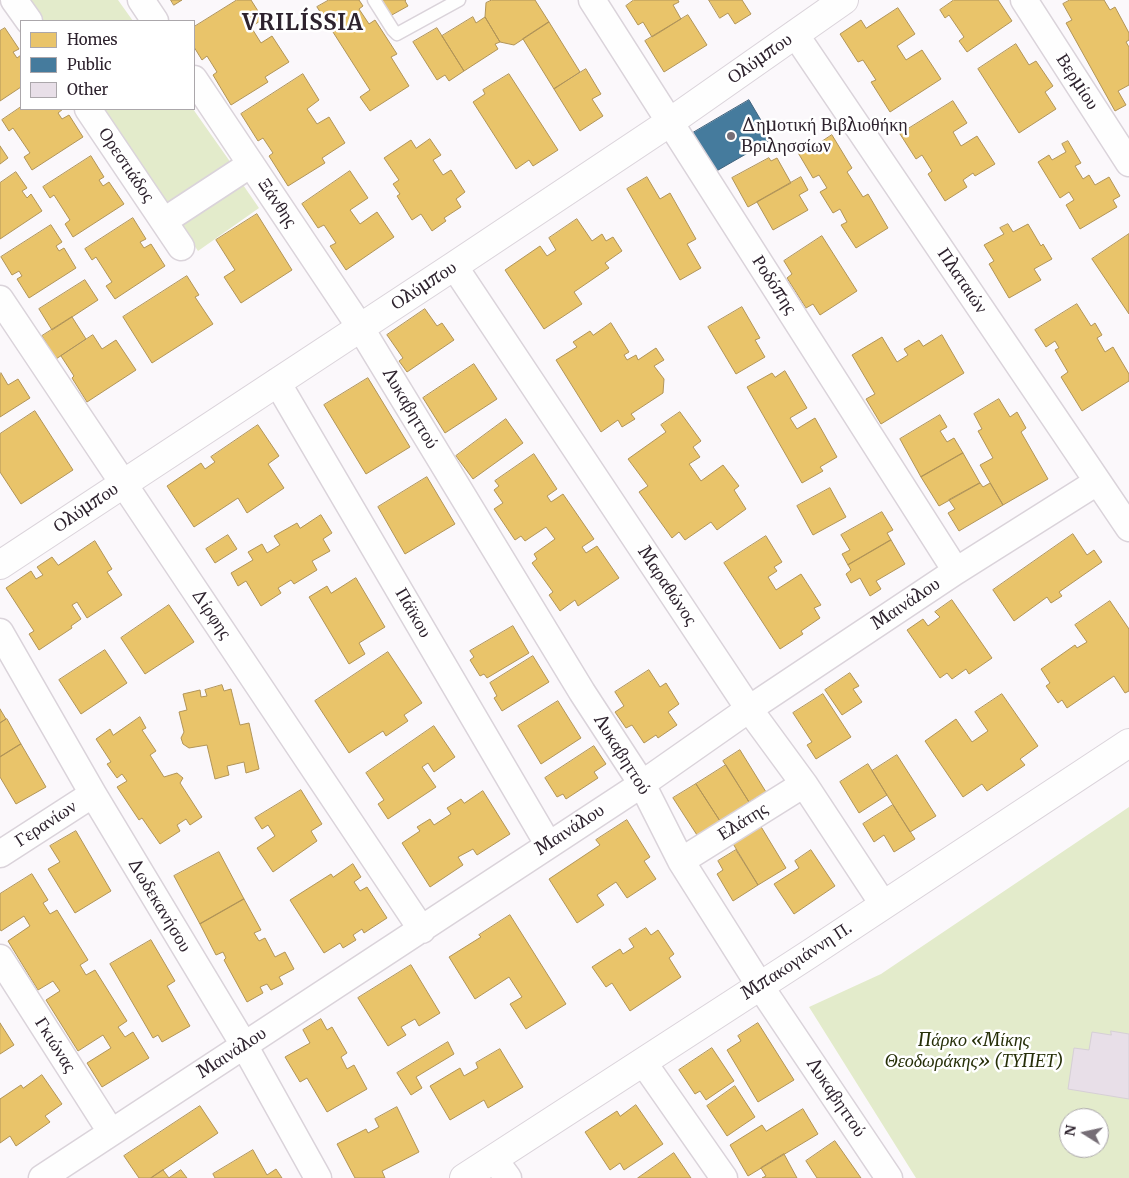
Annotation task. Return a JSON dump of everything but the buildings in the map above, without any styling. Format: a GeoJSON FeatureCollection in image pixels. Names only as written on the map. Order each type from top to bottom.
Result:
{"type":"FeatureCollection","features":[{"type":"Feature","properties":{"kind":"street"},"geometry":{"type":"LineString","coordinates":[[14,0],[28,20]]}},
{"type":"Feature","properties":{"kind":"street"},"geometry":{"type":"LineString","coordinates":[[141,0],[154,20]]}},
{"type":"Feature","properties":{"kind":"street","name":"Ροδόπης"},"geometry":{"type":"LineString","coordinates":[[592,0],[956,571]]}},
{"type":"Feature","properties":{"kind":"street","name":"Βερμίου"},"geometry":{"type":"LineString","coordinates":[[1024,0],[1129,163]]}},
{"type":"Feature","properties":{"kind":"street","name":"Ολύμπου"},"geometry":{"type":"LineString","coordinates":[[0,565],[670,122],[795,34],[827,5]]}},
{"type":"Feature","properties":{"kind":"street","name":"Πλαταιών"},"geometry":{"type":"LineString","coordinates":[[795,34],[1129,528]]}},
{"type":"Feature","properties":{"kind":"street","name":"Ξάνθης"},"geometry":{"type":"LineString","coordinates":[[195,80],[360,327]]}},
{"type":"Feature","properties":{"kind":"street","name":"Ορεστιάδος"},"geometry":{"type":"LineString","coordinates":[[89,110],[181,247]]}},
{"type":"Feature","properties":{"kind":"street","name":"Ορεστιάδος"},"geometry":{"type":"LineString","coordinates":[[164,221],[251,164]]}},
{"type":"Feature","properties":{"kind":"street","name":"Μαραθώνος"},"geometry":{"type":"LineString","coordinates":[[454,266],[749,709],[804,784],[883,904]]}},
{"type":"Feature","properties":{"kind":"street","name":"Δίρφης"},"geometry":{"type":"LineString","coordinates":[[0,299],[422,930]]}},
{"type":"Feature","properties":{"kind":"street","name":"Λυκαβηττού"},"geometry":{"type":"LineString","coordinates":[[360,327],[582,692],[642,784],[682,861],[760,986],[889,1178]]}},
{"type":"Feature","properties":{"kind":"street","name":"Πάϊκου"},"geometry":{"type":"LineString","coordinates":[[277,382],[548,844]]}},
{"type":"Feature","properties":{"kind":"street","name":"Μαινάλου"},"geometry":{"type":"LineString","coordinates":[[42,1178],[77,1169],[111,1132],[422,930],[548,844],[642,784],[749,709],[956,571],[1098,482]]}},
{"type":"Feature","properties":{"kind":"street","name":"Δωδεκανήσου"},"geometry":{"type":"LineString","coordinates":[[0,632],[93,794],[244,1045],[318,1178]]}},
{"type":"Feature","properties":{"kind":"street","name":"Μπακογιάννη Π."},"geometry":{"type":"LineString","coordinates":[[464,1178],[501,1168],[643,1062],[1129,743]]}},
{"type":"Feature","properties":{"kind":"street","name":"Ελάτης"},"geometry":{"type":"LineString","coordinates":[[682,861],[804,784]]}},
{"type":"Feature","properties":{"kind":"street","name":"Γερανίων"},"geometry":{"type":"LineString","coordinates":[[0,854],[93,794]]}},
{"type":"Feature","properties":{"kind":"street","name":"Γκιώνας"},"geometry":{"type":"LineString","coordinates":[[0,958],[111,1132]]}},
{"type":"Feature","properties":{"kind":"street"},"geometry":{"type":"LineString","coordinates":[[643,1062],[724,1178]]}},
{"type":"Feature","properties":{"kind":"lane"},"geometry":{"type":"LineString","coordinates":[[374,0],[397,34],[459,0]]}},
{"type":"Feature","properties":{"kind":"green space"},"geometry":{"type":"Polygon","coordinates":[[[25,0],[118,0],[132,20],[38,20],[25,0]]]}},
{"type":"Feature","properties":{"kind":"green space"},"geometry":{"type":"Polygon","coordinates":[[[100,110],[194,110],[231,163],[164,205],[100,110]]]}},
{"type":"Feature","properties":{"kind":"green space"},"geometry":{"type":"Polygon","coordinates":[[[239,179],[259,208],[198,251],[184,230],[182,223],[239,179]]]}},
{"type":"Feature","properties":{"kind":"green space","name":"Πάρκο «Μίκης Θεοδωράκης» (ΤΥΠΕΤ)"},"geometry":{"type":"Polygon","coordinates":[[[1129,807],[1129,1178],[916,1178],[809,1007],[881,974],[1129,807]]]}},
{"type":"Feature","properties":{"kind":"place","name":"Δημοτική Βιβλιοθήκη Βριλησσίων"},"geometry":{"type":"Point","coordinates":[731,136]}},
{"type":"Feature","properties":{"kind":"district","name":"VRILÍSSIA"},"geometry":{"type":"Point","coordinates":[303,24]}}]}
